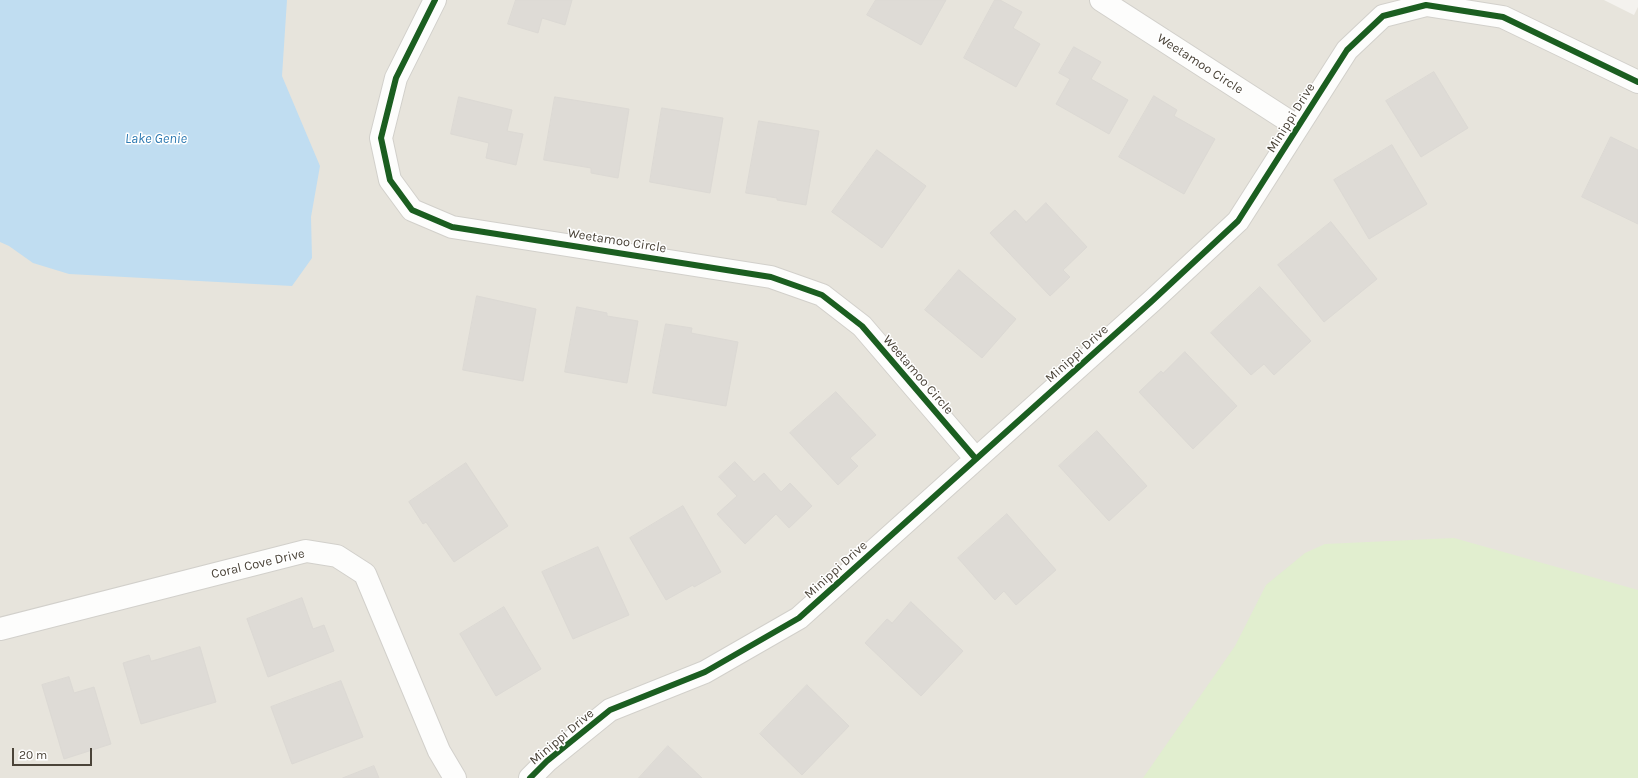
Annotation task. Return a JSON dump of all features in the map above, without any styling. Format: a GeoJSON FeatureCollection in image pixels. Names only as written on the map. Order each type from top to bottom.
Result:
{"type":"FeatureCollection","features":[{"type":"Feature","properties":{"kind":"street","name":"Weetamoo Circle"},"geometry":{"type":"LineString","coordinates":[[435,0],[396,78],[381,138],[390,180],[412,210],[452,227],[771,277],[822,295],[862,326],[976,459]]}},
{"type":"Feature","properties":{"kind":"street","name":"Weetamoo Circle"},"geometry":{"type":"LineString","coordinates":[[1101,0],[1298,127]]}},
{"type":"Feature","properties":{"kind":"street","name":"Minippi Drive"},"geometry":{"type":"LineString","coordinates":[[530,778],[547,761],[610,710],[705,672],[799,618],[1146,306],[1238,221],[1347,50],[1383,16],[1426,4],[1502,17],[1608,66],[1638,82]]}},
{"type":"Feature","properties":{"kind":"street","name":"Coral Cove Drive"},"geometry":{"type":"LineString","coordinates":[[0,629],[306,551],[337,556],[365,574],[439,751],[455,778]]}},
{"type":"Feature","properties":{"kind":"shaded area"},"geometry":{"type":"Polygon","coordinates":[[[0,0],[1604,0],[1634,15],[1638,7],[1638,778],[0,778],[0,0]]]}},
{"type":"Feature","properties":{"kind":"green space"},"geometry":{"type":"Polygon","coordinates":[[[1454,538],[1638,590],[1638,778],[1143,778],[1235,646],[1266,585],[1305,553],[1325,544],[1454,538]]]}},
{"type":"Feature","properties":{"kind":"water","name":"Lake Genie"},"geometry":{"type":"Polygon","coordinates":[[[0,0],[287,0],[282,76],[320,166],[311,217],[312,258],[292,286],[69,274],[33,263],[9,246],[0,242],[0,0]]]}},
{"type":"Feature","properties":{"kind":"building"},"geometry":{"type":"Polygon","coordinates":[[[516,0],[572,0],[565,25],[542,18],[538,33],[508,24],[516,0]]]}},
{"type":"Feature","properties":{"kind":"building"},"geometry":{"type":"Polygon","coordinates":[[[876,0],[946,0],[921,45],[867,15],[876,0]]]}},
{"type":"Feature","properties":{"kind":"building"},"geometry":{"type":"Polygon","coordinates":[[[995,0],[1000,0],[1022,12],[1013,28],[1040,44],[1016,87],[964,58],[995,0]]]}},
{"type":"Feature","properties":{"kind":"building"},"geometry":{"type":"Polygon","coordinates":[[[1074,47],[1101,62],[1091,79],[1128,100],[1109,134],[1056,104],[1070,79],[1059,73],[1074,47]]]}},
{"type":"Feature","properties":{"kind":"building"},"geometry":{"type":"Polygon","coordinates":[[[1434,72],[1468,128],[1421,157],[1386,101],[1434,72]]]}},
{"type":"Feature","properties":{"kind":"building"},"geometry":{"type":"Polygon","coordinates":[[[1154,96],[1177,110],[1174,116],[1215,139],[1184,194],[1119,157],[1154,96]]]}},
{"type":"Feature","properties":{"kind":"building"},"geometry":{"type":"Polygon","coordinates":[[[459,97],[512,110],[507,131],[523,134],[516,165],[486,158],[489,143],[451,134],[459,97]]]}},
{"type":"Feature","properties":{"kind":"building"},"geometry":{"type":"Polygon","coordinates":[[[555,97],[629,109],[618,178],[591,173],[591,168],[544,160],[555,97]]]}},
{"type":"Feature","properties":{"kind":"building"},"geometry":{"type":"Polygon","coordinates":[[[662,108],[723,118],[710,193],[650,182],[662,108]]]}},
{"type":"Feature","properties":{"kind":"building"},"geometry":{"type":"Polygon","coordinates":[[[759,121],[819,131],[806,205],[746,193],[759,121]]]}},
{"type":"Feature","properties":{"kind":"building"},"geometry":{"type":"Polygon","coordinates":[[[1611,137],[1638,150],[1638,224],[1582,197],[1611,137]]]}},
{"type":"Feature","properties":{"kind":"building"},"geometry":{"type":"Polygon","coordinates":[[[1392,145],[1427,204],[1369,239],[1334,180],[1392,145]]]}},
{"type":"Feature","properties":{"kind":"building"},"geometry":{"type":"Polygon","coordinates":[[[877,150],[926,186],[882,248],[832,212],[877,150]]]}},
{"type":"Feature","properties":{"kind":"building"},"geometry":{"type":"Polygon","coordinates":[[[1046,203],[1087,247],[1063,270],[1070,277],[1050,296],[990,233],[1015,210],[1026,222],[1046,203]]]}},
{"type":"Feature","properties":{"kind":"building"},"geometry":{"type":"Polygon","coordinates":[[[1331,222],[1377,279],[1324,322],[1278,265],[1331,222]]]}},
{"type":"Feature","properties":{"kind":"building"},"geometry":{"type":"Polygon","coordinates":[[[959,270],[1016,319],[982,358],[925,310],[959,270]]]}},
{"type":"Feature","properties":{"kind":"building"},"geometry":{"type":"Polygon","coordinates":[[[1260,287],[1311,341],[1274,375],[1264,364],[1251,375],[1211,333],[1260,287]]]}},
{"type":"Feature","properties":{"kind":"building"},"geometry":{"type":"Polygon","coordinates":[[[477,296],[536,309],[523,381],[463,370],[477,296]]]}},
{"type":"Feature","properties":{"kind":"building"},"geometry":{"type":"Polygon","coordinates":[[[577,307],[607,313],[607,316],[638,321],[627,383],[565,372],[577,307]]]}},
{"type":"Feature","properties":{"kind":"building"},"geometry":{"type":"Polygon","coordinates":[[[666,324],[692,328],[691,333],[738,342],[726,406],[653,393],[666,324]]]}},
{"type":"Feature","properties":{"kind":"building"},"geometry":{"type":"Polygon","coordinates":[[[1185,352],[1237,406],[1193,449],[1139,392],[1161,371],[1163,373],[1185,352]]]}},
{"type":"Feature","properties":{"kind":"building"},"geometry":{"type":"Polygon","coordinates":[[[836,392],[876,435],[850,458],[858,466],[838,485],[790,433],[836,392]]]}},
{"type":"Feature","properties":{"kind":"building"},"geometry":{"type":"Polygon","coordinates":[[[1097,431],[1147,486],[1109,521],[1059,466],[1097,431]]]}},
{"type":"Feature","properties":{"kind":"building"},"geometry":{"type":"Polygon","coordinates":[[[735,462],[754,482],[764,473],[781,492],[790,483],[812,506],[789,528],[776,514],[745,544],[717,514],[737,496],[719,477],[735,462]]]}},
{"type":"Feature","properties":{"kind":"building"},"geometry":{"type":"Polygon","coordinates":[[[466,463],[508,526],[454,562],[426,522],[423,524],[409,502],[466,463]]]}},
{"type":"Feature","properties":{"kind":"building"},"geometry":{"type":"Polygon","coordinates":[[[683,506],[721,572],[666,600],[630,538],[683,506]]]}},
{"type":"Feature","properties":{"kind":"building"},"geometry":{"type":"Polygon","coordinates":[[[1007,514],[1056,570],[1016,605],[1004,591],[995,600],[958,558],[1007,514]]]}},
{"type":"Feature","properties":{"kind":"building"},"geometry":{"type":"Polygon","coordinates":[[[598,547],[629,615],[573,639],[542,572],[598,547]]]}},
{"type":"Feature","properties":{"kind":"building"},"geometry":{"type":"Polygon","coordinates":[[[302,598],[313,629],[324,625],[334,651],[268,677],[247,619],[302,598]]]}},
{"type":"Feature","properties":{"kind":"building"},"geometry":{"type":"Polygon","coordinates":[[[911,602],[963,651],[921,696],[865,643],[887,619],[892,623],[911,602]]]}},
{"type":"Feature","properties":{"kind":"building"},"geometry":{"type":"Polygon","coordinates":[[[504,607],[541,669],[496,696],[460,634],[504,607]]]}},
{"type":"Feature","properties":{"kind":"building"},"geometry":{"type":"Polygon","coordinates":[[[200,647],[216,702],[141,724],[123,663],[149,655],[151,661],[200,647]]]}},
{"type":"Feature","properties":{"kind":"building"},"geometry":{"type":"Polygon","coordinates":[[[69,677],[74,693],[94,687],[111,744],[64,759],[42,685],[69,677]]]}},
{"type":"Feature","properties":{"kind":"building"},"geometry":{"type":"Polygon","coordinates":[[[341,681],[363,737],[292,764],[271,707],[341,681]]]}},
{"type":"Feature","properties":{"kind":"building"},"geometry":{"type":"Polygon","coordinates":[[[807,685],[849,726],[802,775],[760,734],[807,685]]]}},
{"type":"Feature","properties":{"kind":"building"},"geometry":{"type":"Polygon","coordinates":[[[668,746],[702,778],[639,778],[668,746]]]}},
{"type":"Feature","properties":{"kind":"building"},"geometry":{"type":"Polygon","coordinates":[[[374,766],[379,778],[343,778],[374,766]]]}},
{"type":"Feature","properties":{"kind":"cycle path"},"geometry":{"type":"LineString","coordinates":[[435,0],[396,78],[381,138],[390,180],[412,210],[452,227],[771,277],[822,295],[862,326],[976,459]]}},
{"type":"Feature","properties":{"kind":"cycle path"},"geometry":{"type":"LineString","coordinates":[[530,778],[547,761],[610,710],[705,672],[799,618],[1152,301],[1238,221],[1347,50],[1383,16],[1426,5],[1503,17],[1638,82]]}}]}
